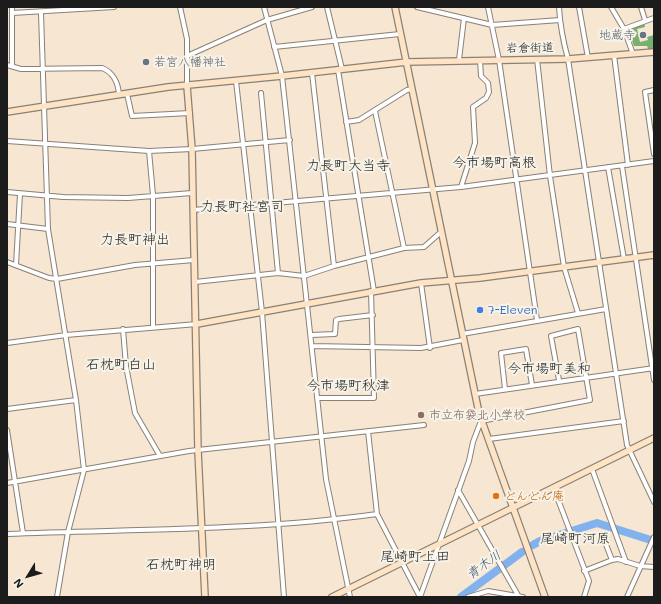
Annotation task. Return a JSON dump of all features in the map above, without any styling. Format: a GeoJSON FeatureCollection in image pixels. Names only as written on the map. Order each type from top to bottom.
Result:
{"type":"FeatureCollection","features":[{"type":"Feature","properties":{"kind":"street"},"geometry":{"type":"LineString","coordinates":[[12,7],[9,65],[21,69],[102,68],[112,74],[116,81],[119,94]]}},
{"type":"Feature","properties":{"kind":"street"},"geometry":{"type":"LineString","coordinates":[[12,13],[114,7]]}},
{"type":"Feature","properties":{"kind":"street"},"geometry":{"type":"LineString","coordinates":[[180,7],[186,32],[187,86],[192,149],[198,451],[205,597]]}},
{"type":"Feature","properties":{"kind":"street"},"geometry":{"type":"LineString","coordinates":[[264,7],[282,76],[297,201],[317,398],[333,520],[350,597]]}},
{"type":"Feature","properties":{"kind":"street"},"geometry":{"type":"LineString","coordinates":[[187,56],[267,20],[312,7]]}},
{"type":"Feature","properties":{"kind":"street"},"geometry":{"type":"LineString","coordinates":[[317,398],[374,398],[373,291],[369,258],[346,122],[340,70],[327,7]]}},
{"type":"Feature","properties":{"kind":"street"},"geometry":{"type":"LineString","coordinates":[[395,7],[462,337],[481,421],[514,507],[545,597]]}},
{"type":"Feature","properties":{"kind":"street"},"geometry":{"type":"LineString","coordinates":[[417,7],[492,25],[560,20]]}},
{"type":"Feature","properties":{"kind":"street"},"geometry":{"type":"LineString","coordinates":[[488,7],[500,60],[516,181],[538,320]]}},
{"type":"Feature","properties":{"kind":"street"},"geometry":{"type":"LineString","coordinates":[[559,7],[562,35],[568,59],[624,420],[630,451],[654,502]]}},
{"type":"Feature","properties":{"kind":"street"},"geometry":{"type":"LineString","coordinates":[[579,7],[588,58]]}},
{"type":"Feature","properties":{"kind":"street"},"geometry":{"type":"LineString","coordinates":[[611,7],[624,29],[633,54]]}},
{"type":"Feature","properties":{"kind":"street"},"geometry":{"type":"LineString","coordinates":[[641,7],[645,20]]}},
{"type":"Feature","properties":{"kind":"street"},"geometry":{"type":"LineString","coordinates":[[41,12],[44,145],[48,228],[76,400],[84,470],[68,532],[57,597]]}},
{"type":"Feature","properties":{"kind":"street"},"geometry":{"type":"LineString","coordinates":[[460,60],[464,18]]}},
{"type":"Feature","properties":{"kind":"street"},"geometry":{"type":"LineString","coordinates":[[624,29],[645,20],[654,18]]}},
{"type":"Feature","properties":{"kind":"street"},"geometry":{"type":"LineString","coordinates":[[274,46],[400,34]]}},
{"type":"Feature","properties":{"kind":"street","name":"岩倉街道"},"geometry":{"type":"LineString","coordinates":[[7,112],[168,87],[407,62],[568,59],[654,52]]}},
{"type":"Feature","properties":{"kind":"street"},"geometry":{"type":"LineString","coordinates":[[614,55],[628,165]]}},
{"type":"Feature","properties":{"kind":"street"},"geometry":{"type":"LineString","coordinates":[[537,59],[550,176],[564,267],[578,313]]}},
{"type":"Feature","properties":{"kind":"street"},"geometry":{"type":"LineString","coordinates":[[461,187],[475,143],[473,107],[486,98],[489,92],[488,83],[481,76],[480,60]]}},
{"type":"Feature","properties":{"kind":"street"},"geometry":{"type":"LineString","coordinates":[[312,73],[334,266]]}},
{"type":"Feature","properties":{"kind":"street"},"geometry":{"type":"LineString","coordinates":[[236,81],[262,312],[284,597]]}},
{"type":"Feature","properties":{"kind":"street"},"geometry":{"type":"LineString","coordinates":[[346,122],[359,120],[407,90],[412,89]]}},
{"type":"Feature","properties":{"kind":"street"},"geometry":{"type":"LineString","coordinates":[[654,90],[645,92],[654,154]]}},
{"type":"Feature","properties":{"kind":"street"},"geometry":{"type":"LineString","coordinates":[[261,93],[278,273]]}},
{"type":"Feature","properties":{"kind":"street"},"geometry":{"type":"LineString","coordinates":[[127,94],[132,116],[190,113]]}},
{"type":"Feature","properties":{"kind":"street"},"geometry":{"type":"LineString","coordinates":[[375,111],[404,248]]}},
{"type":"Feature","properties":{"kind":"street"},"geometry":{"type":"LineString","coordinates":[[7,142],[149,152],[290,140]]}},
{"type":"Feature","properties":{"kind":"street"},"geometry":{"type":"LineString","coordinates":[[149,152],[153,195],[153,327]]}},
{"type":"Feature","properties":{"kind":"street"},"geometry":{"type":"LineString","coordinates":[[193,210],[461,187],[516,181],[654,161]]}},
{"type":"Feature","properties":{"kind":"street"},"geometry":{"type":"LineString","coordinates":[[622,166],[654,380]]}},
{"type":"Feature","properties":{"kind":"street"},"geometry":{"type":"LineString","coordinates":[[608,167],[624,259]]}},
{"type":"Feature","properties":{"kind":"street"},"geometry":{"type":"LineString","coordinates":[[7,192],[47,196],[128,198],[192,193]]}},
{"type":"Feature","properties":{"kind":"street"},"geometry":{"type":"LineString","coordinates":[[16,265],[20,194]]}},
{"type":"Feature","properties":{"kind":"street"},"geometry":{"type":"LineString","coordinates":[[7,224],[48,228]]}},
{"type":"Feature","properties":{"kind":"street"},"geometry":{"type":"LineString","coordinates":[[195,282],[278,273],[304,276],[334,266],[404,248],[424,247],[441,232]]}},
{"type":"Feature","properties":{"kind":"street"},"geometry":{"type":"LineString","coordinates":[[7,343],[123,329],[196,324],[421,283],[654,255]]}},
{"type":"Feature","properties":{"kind":"street"},"geometry":{"type":"LineString","coordinates":[[7,262],[50,278],[57,278],[154,262],[194,260]]}},
{"type":"Feature","properties":{"kind":"street"},"geometry":{"type":"LineString","coordinates":[[421,283],[430,348]]}},
{"type":"Feature","properties":{"kind":"street"},"geometry":{"type":"LineString","coordinates":[[312,346],[430,348],[462,337],[538,320],[606,308]]}},
{"type":"Feature","properties":{"kind":"street"},"geometry":{"type":"LineString","coordinates":[[311,335],[335,334],[336,320],[338,319],[373,315]]}},
{"type":"Feature","properties":{"kind":"street"},"geometry":{"type":"LineString","coordinates":[[123,329],[126,366],[135,413],[160,456]]}},
{"type":"Feature","properties":{"kind":"street"},"geometry":{"type":"LineString","coordinates":[[481,421],[590,400],[578,329],[552,336],[559,380]]}},
{"type":"Feature","properties":{"kind":"street"},"geometry":{"type":"LineString","coordinates":[[505,389],[501,353],[526,349],[532,385]]}},
{"type":"Feature","properties":{"kind":"street"},"geometry":{"type":"LineString","coordinates":[[475,394],[559,380],[653,368]]}},
{"type":"Feature","properties":{"kind":"street"},"geometry":{"type":"LineString","coordinates":[[7,409],[76,400]]}},
{"type":"Feature","properties":{"kind":"street"},"geometry":{"type":"LineString","coordinates":[[489,439],[624,420]]}},
{"type":"Feature","properties":{"kind":"street"},"geometry":{"type":"LineString","coordinates":[[420,597],[481,421]]}},
{"type":"Feature","properties":{"kind":"street"},"geometry":{"type":"LineString","coordinates":[[7,483],[160,456],[424,425]]}},
{"type":"Feature","properties":{"kind":"street"},"geometry":{"type":"LineString","coordinates":[[7,430],[23,533]]}},
{"type":"Feature","properties":{"kind":"street"},"geometry":{"type":"LineString","coordinates":[[368,431],[377,514],[420,597]]}},
{"type":"Feature","properties":{"kind":"street"},"geometry":{"type":"LineString","coordinates":[[332,597],[479,526],[514,507],[554,489],[654,438]]}},
{"type":"Feature","properties":{"kind":"street"},"geometry":{"type":"LineString","coordinates":[[592,469],[626,562]]}},
{"type":"Feature","properties":{"kind":"street"},"geometry":{"type":"LineString","coordinates":[[554,489],[589,581],[584,597]]}},
{"type":"Feature","properties":{"kind":"street"},"geometry":{"type":"LineString","coordinates":[[458,490],[520,597]]}},
{"type":"Feature","properties":{"kind":"street"},"geometry":{"type":"LineString","coordinates":[[7,534],[201,528],[333,520],[377,514]]}},
{"type":"Feature","properties":{"kind":"street"},"geometry":{"type":"LineString","coordinates":[[626,597],[653,539]]}},
{"type":"Feature","properties":{"kind":"street"},"geometry":{"type":"LineString","coordinates":[[604,542],[612,560]]}},
{"type":"Feature","properties":{"kind":"street"},"geometry":{"type":"LineString","coordinates":[[584,571],[618,559],[640,566],[654,568]]}},
{"type":"Feature","properties":{"kind":"street"},"geometry":{"type":"LineString","coordinates":[[468,597],[488,591],[520,597]]}},
{"type":"Feature","properties":{"kind":"green space"},"geometry":{"type":"Polygon","coordinates":[[[644,22],[645,27],[637,29],[640,42],[648,40],[647,37],[654,35],[654,50],[649,51],[647,46],[634,46],[632,41],[632,28],[644,22]]]}},
{"type":"Feature","properties":{"kind":"waterway","name":"青木川"},"geometry":{"type":"LineString","coordinates":[[533,545],[540,541],[597,523],[654,541]]}},
{"type":"Feature","properties":{"kind":"waterway","name":"青木川"},"geometry":{"type":"LineString","coordinates":[[461,597],[522,552]]}},
{"type":"Feature","properties":{"kind":"place","name":"地蔵寺"},"geometry":{"type":"Point","coordinates":[643,35]}},
{"type":"Feature","properties":{"kind":"place","name":"若宮八幡神社"},"geometry":{"type":"Point","coordinates":[146,62]}},
{"type":"Feature","properties":{"kind":"place","name":"7-Eleven"},"geometry":{"type":"Point","coordinates":[480,310]}},
{"type":"Feature","properties":{"kind":"place","name":"市立布袋北小学校"},"geometry":{"type":"Point","coordinates":[421,415]}},
{"type":"Feature","properties":{"kind":"place","name":"どんどん庵"},"geometry":{"type":"Point","coordinates":[496,496]}},
{"type":"Feature","properties":{"kind":"district","name":"今市場町高根"},"geometry":{"type":"Point","coordinates":[494,163]}},
{"type":"Feature","properties":{"kind":"district","name":"力長町大当寺"},"geometry":{"type":"Point","coordinates":[348,166]}},
{"type":"Feature","properties":{"kind":"district","name":"力長町社宮司"},"geometry":{"type":"Point","coordinates":[242,207]}},
{"type":"Feature","properties":{"kind":"district","name":"力長町神出"},"geometry":{"type":"Point","coordinates":[135,240]}},
{"type":"Feature","properties":{"kind":"district","name":"石枕町白山"},"geometry":{"type":"Point","coordinates":[121,365]}},
{"type":"Feature","properties":{"kind":"district","name":"今市場町美和"},"geometry":{"type":"Point","coordinates":[549,369]}},
{"type":"Feature","properties":{"kind":"district","name":"今市場町秋津"},"geometry":{"type":"Point","coordinates":[348,386]}},
{"type":"Feature","properties":{"kind":"district","name":"尾崎町河原"},"geometry":{"type":"Point","coordinates":[575,539]}},
{"type":"Feature","properties":{"kind":"district","name":"尾崎町上田"},"geometry":{"type":"Point","coordinates":[415,557]}},
{"type":"Feature","properties":{"kind":"district","name":"石枕町神明"},"geometry":{"type":"Point","coordinates":[181,565]}}]}
